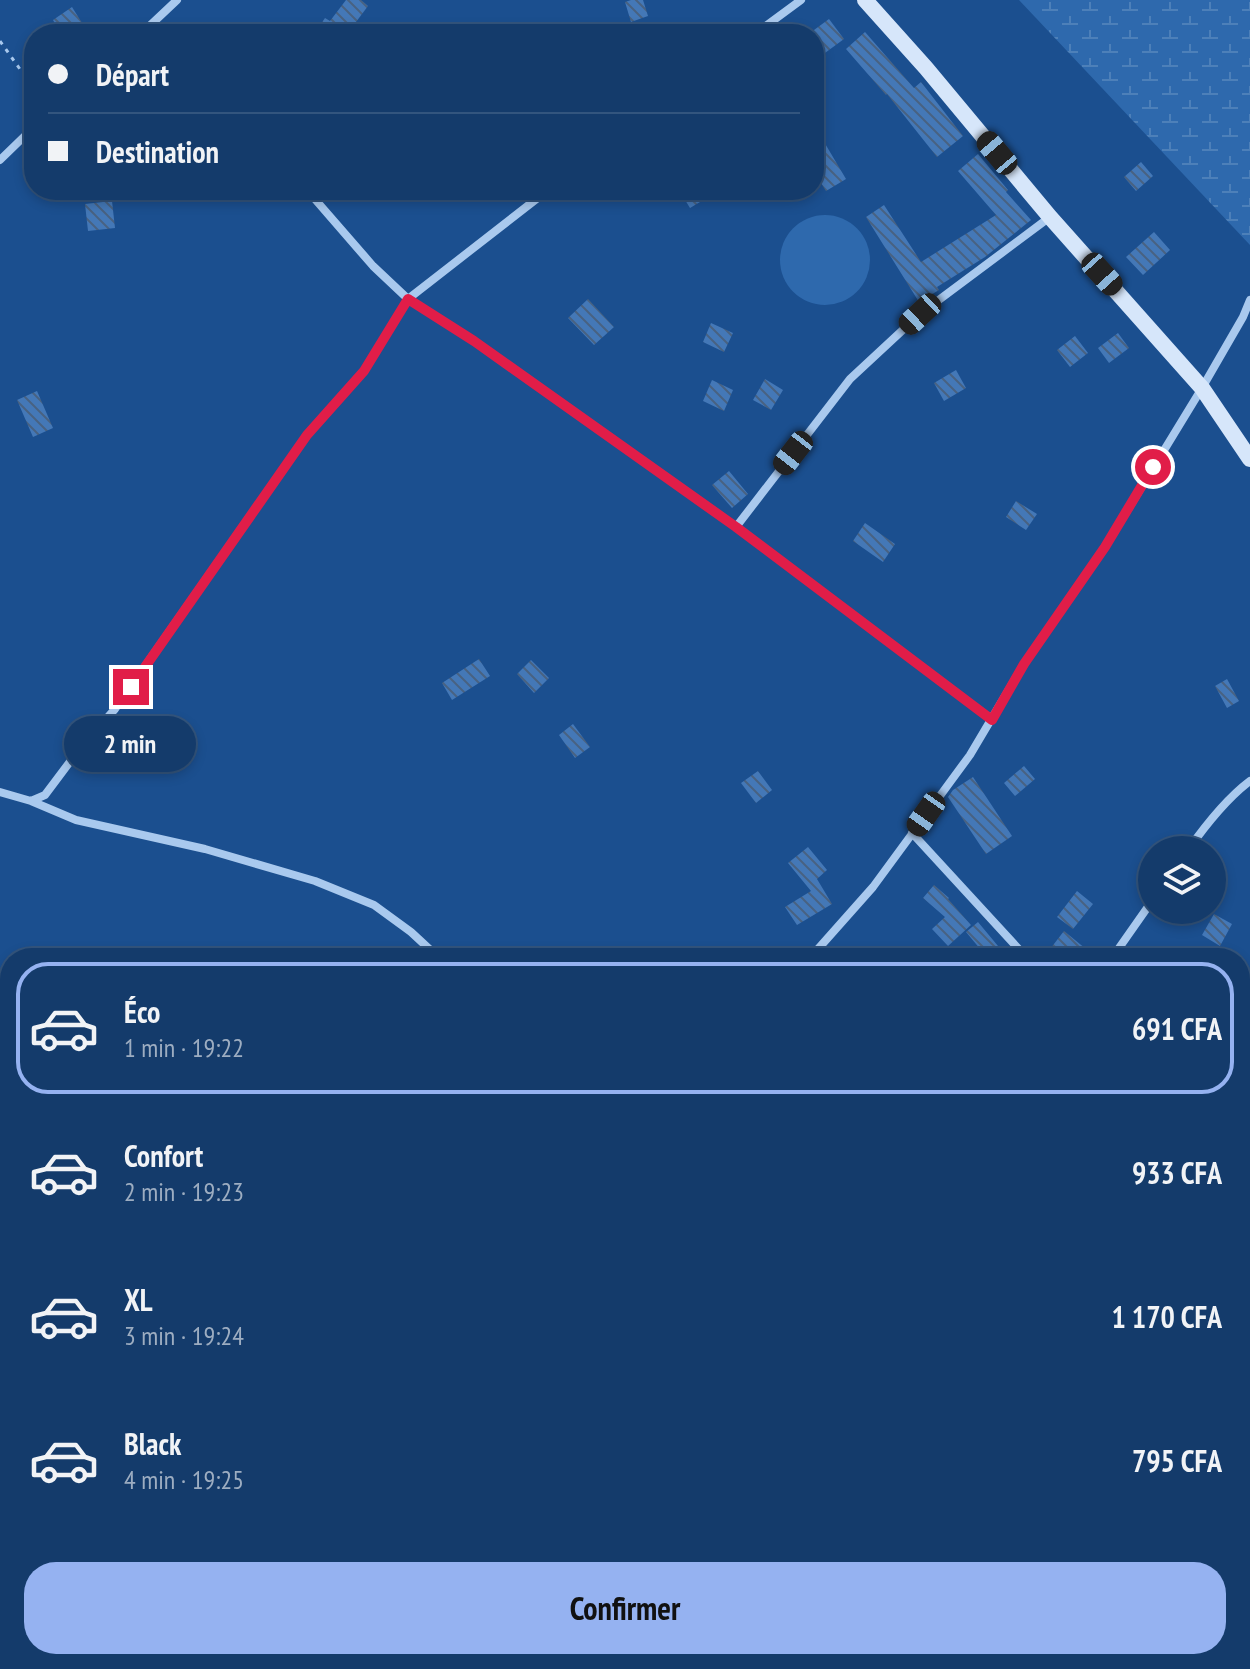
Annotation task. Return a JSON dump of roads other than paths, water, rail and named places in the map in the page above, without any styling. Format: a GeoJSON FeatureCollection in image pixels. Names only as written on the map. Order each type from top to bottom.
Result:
{"type":"FeatureCollection","features":[{"type":"Feature","properties":{"kind":"street"},"geometry":{"type":"LineString","coordinates":[[153,24],[177,0]]}},
{"type":"Feature","properties":{"kind":"street"},"geometry":{"type":"LineString","coordinates":[[769,24],[801,0]]}},
{"type":"Feature","properties":{"kind":"street"},"geometry":{"type":"LineString","coordinates":[[865,0],[1050,217],[1202,388],[1250,459]]}},
{"type":"Feature","properties":{"kind":"street"},"geometry":{"type":"LineString","coordinates":[[0,160],[24,137]]}},
{"type":"Feature","properties":{"kind":"street"},"geometry":{"type":"LineString","coordinates":[[316,200],[373,266],[408,299],[474,341],[736,527],[992,720]]}},
{"type":"Feature","properties":{"kind":"street"},"geometry":{"type":"LineString","coordinates":[[31,801],[45,795],[115,709],[307,435],[364,371],[408,299],[535,200]]}},
{"type":"Feature","properties":{"kind":"street"},"geometry":{"type":"LineString","coordinates":[[736,527],[850,379],[920,314],[1050,217]]}},
{"type":"Feature","properties":{"kind":"street"},"geometry":{"type":"LineString","coordinates":[[819,948],[873,887],[970,755],[1024,664],[1105,547],[1202,388],[1250,300]]}},
{"type":"Feature","properties":{"kind":"street"},"geometry":{"type":"LineString","coordinates":[[1198,836],[1250,781]]}},
{"type":"Feature","properties":{"kind":"street"},"geometry":{"type":"LineString","coordinates":[[0,792],[76,820],[205,849],[315,881],[374,905],[428,948]]}},
{"type":"Feature","properties":{"kind":"street"},"geometry":{"type":"LineString","coordinates":[[912,833],[1018,948]]}},
{"type":"Feature","properties":{"kind":"street"},"geometry":{"type":"LineString","coordinates":[[1119,948],[1138,921]]}}]}
